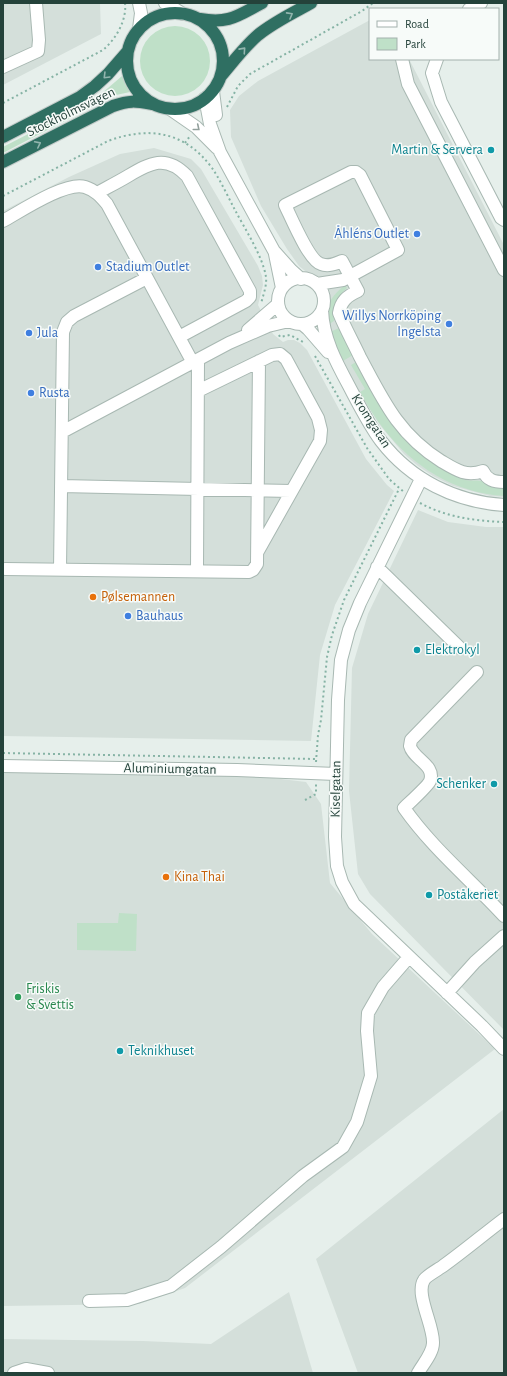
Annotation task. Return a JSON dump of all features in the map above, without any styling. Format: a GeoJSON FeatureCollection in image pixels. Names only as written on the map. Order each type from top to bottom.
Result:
{"type":"FeatureCollection","features":[{"type":"Feature","properties":{"kind":"highway"},"geometry":{"type":"LineString","coordinates":[[262,3],[240,15],[222,21],[214,21],[173,13],[159,16],[146,23],[139,29],[132,39],[127,60],[130,78],[140,94],[155,105],[170,109],[190,107],[209,95],[220,77],[246,46],[259,34],[279,20],[311,3]]}},
{"type":"Feature","properties":{"kind":"highway"},"geometry":{"type":"LineString","coordinates":[[196,18],[205,23],[218,39],[223,58],[223,68],[220,77]]}},
{"type":"Feature","properties":{"kind":"highway","name":"Stockholmsvägen"},"geometry":{"type":"LineString","coordinates":[[3,136],[80,97],[104,78],[128,51]]}},
{"type":"Feature","properties":{"kind":"highway","name":"Stockholmsvägen"},"geometry":{"type":"LineString","coordinates":[[3,162],[113,106],[126,101],[155,105]]}},
{"type":"Feature","properties":{"kind":"street"},"geometry":{"type":"LineString","coordinates":[[3,68],[38,50],[39,40],[36,3]]}},
{"type":"Feature","properties":{"kind":"street"},"geometry":{"type":"LineString","coordinates":[[139,3],[141,13],[139,29]]}},
{"type":"Feature","properties":{"kind":"street"},"geometry":{"type":"LineString","coordinates":[[165,3],[183,14]]}},
{"type":"Feature","properties":{"kind":"street"},"geometry":{"type":"LineString","coordinates":[[471,8],[481,3]]}},
{"type":"Feature","properties":{"kind":"street"},"geometry":{"type":"LineString","coordinates":[[402,60],[408,84],[504,270]]}},
{"type":"Feature","properties":{"kind":"street"},"geometry":{"type":"LineString","coordinates":[[437,60],[432,73],[441,102],[501,218],[504,220]]}},
{"type":"Feature","properties":{"kind":"street"},"geometry":{"type":"LineString","coordinates":[[209,95],[210,124],[220,152],[274,251],[287,266],[301,278]]}},
{"type":"Feature","properties":{"kind":"street"},"geometry":{"type":"LineString","coordinates":[[170,109],[196,127],[220,152]]}},
{"type":"Feature","properties":{"kind":"street"},"geometry":{"type":"LineString","coordinates":[[97,193],[148,165],[160,162],[174,165],[187,176],[250,291],[250,297],[246,301],[179,337]]}},
{"type":"Feature","properties":{"kind":"street"},"geometry":{"type":"LineString","coordinates":[[316,284],[346,278],[398,250],[360,175],[356,172],[351,172],[284,205],[311,257],[319,264],[327,266],[342,261],[346,278],[358,291],[348,296],[340,306],[339,313],[390,412],[410,437],[428,453],[448,466],[465,473],[474,474],[483,471],[485,476],[490,480],[504,482]]}},
{"type":"Feature","properties":{"kind":"street"},"geometry":{"type":"LineString","coordinates":[[3,221],[63,189],[74,186],[85,187],[97,193],[107,204],[179,337],[196,362],[198,391],[197,571]]}},
{"type":"Feature","properties":{"kind":"street"},"geometry":{"type":"LineString","coordinates":[[274,251],[282,288]]}},
{"type":"Feature","properties":{"kind":"street"},"geometry":{"type":"LineString","coordinates":[[60,570],[63,332],[66,322],[74,316],[146,278]]}},
{"type":"Feature","properties":{"kind":"street"},"geometry":{"type":"LineString","coordinates":[[323,306],[321,292],[316,284],[307,279],[301,278],[287,283],[282,288],[279,296],[278,304],[284,316],[295,323],[302,324],[314,320],[323,306],[346,278]]}},
{"type":"Feature","properties":{"kind":"street"},"geometry":{"type":"LineString","coordinates":[[62,432],[196,362],[229,343],[260,321],[278,304]]}},
{"type":"Feature","properties":{"kind":"street","name":"Kromgatan"},"geometry":{"type":"LineString","coordinates":[[323,306],[324,332],[335,361],[359,405],[382,441],[403,464],[421,479],[438,488],[457,496],[478,502],[504,505]]}},
{"type":"Feature","properties":{"kind":"street"},"geometry":{"type":"LineString","coordinates":[[229,343],[272,324],[289,320]]}},
{"type":"Feature","properties":{"kind":"street","name":"Kromgatan"},"geometry":{"type":"LineString","coordinates":[[302,324],[335,361]]}},
{"type":"Feature","properties":{"kind":"street"},"geometry":{"type":"LineString","coordinates":[[198,391],[272,355],[280,354],[286,359],[318,418],[321,430],[320,441],[257,552]]}},
{"type":"Feature","properties":{"kind":"street"},"geometry":{"type":"LineString","coordinates":[[5,569],[249,572],[253,570],[257,564],[259,361]]}},
{"type":"Feature","properties":{"kind":"street","name":"Kiselgatan"},"geometry":{"type":"LineString","coordinates":[[421,479],[360,602],[349,630],[341,660],[338,700],[336,774],[335,837],[337,866],[342,882],[354,904],[504,1049]]}},
{"type":"Feature","properties":{"kind":"street"},"geometry":{"type":"LineString","coordinates":[[61,486],[291,491]]}},
{"type":"Feature","properties":{"kind":"street"},"geometry":{"type":"LineString","coordinates":[[377,567],[460,648]]}},
{"type":"Feature","properties":{"kind":"street"},"geometry":{"type":"LineString","coordinates":[[477,672],[411,740],[410,746],[413,752],[429,768],[431,774],[430,781],[404,808],[431,842],[482,891],[504,916]]}},
{"type":"Feature","properties":{"kind":"street","name":"Aluminiumgatan"},"geometry":{"type":"LineString","coordinates":[[3,766],[237,770],[316,775],[336,774]]}},
{"type":"Feature","properties":{"kind":"street"},"geometry":{"type":"LineString","coordinates":[[447,993],[471,967],[504,936]]}},
{"type":"Feature","properties":{"kind":"street"},"geometry":{"type":"LineString","coordinates":[[89,1301],[127,1300],[170,1286],[221,1247],[303,1176],[342,1147],[357,1122],[371,1076],[367,1031],[368,1013],[383,987],[409,957]]}},
{"type":"Feature","properties":{"kind":"street"},"geometry":{"type":"LineString","coordinates":[[418,1373],[430,1354],[433,1343],[430,1323],[422,1297],[424,1280],[504,1219]]}},
{"type":"Feature","properties":{"kind":"street"},"geometry":{"type":"LineString","coordinates":[[14,1373],[26,1369],[48,1373]]}},
{"type":"Feature","properties":{"kind":"path"},"geometry":{"type":"LineString","coordinates":[[3,103],[103,50],[109,45],[123,21],[126,11],[125,3]]}},
{"type":"Feature","properties":{"kind":"path"},"geometry":{"type":"LineString","coordinates":[[224,112],[238,86],[250,74],[362,11],[373,3]]}},
{"type":"Feature","properties":{"kind":"path"},"geometry":{"type":"LineString","coordinates":[[3,196],[102,144],[123,135],[149,132],[169,136],[178,140],[194,150],[212,168],[248,233],[260,259],[266,278],[261,306],[266,314]]}},
{"type":"Feature","properties":{"kind":"path"},"geometry":{"type":"LineString","coordinates":[[272,324],[280,338],[290,335],[304,342]]}},
{"type":"Feature","properties":{"kind":"path"},"geometry":{"type":"LineString","coordinates":[[3,753],[316,759]]}},
{"type":"Feature","properties":{"kind":"shaded area"},"geometry":{"type":"Polygon","coordinates":[[[3,3],[100,3],[101,34],[3,85],[3,3]]]}},
{"type":"Feature","properties":{"kind":"shaded area"},"geometry":{"type":"Polygon","coordinates":[[[369,21],[369,60],[410,60],[504,245],[504,497],[490,496],[453,486],[433,476],[418,466],[404,454],[379,424],[359,392],[333,342],[326,314],[327,305],[330,298],[320,277],[310,275],[299,266],[287,249],[261,206],[231,137],[230,110],[239,96],[258,81],[369,21]]]}},
{"type":"Feature","properties":{"kind":"shaded area"},"geometry":{"type":"Polygon","coordinates":[[[154,148],[191,159],[201,169],[258,266],[262,276],[263,285],[258,305],[273,334],[283,342],[294,340],[300,343],[307,350],[366,459],[387,485],[394,491],[335,605],[320,655],[311,741],[3,736],[3,211],[69,177],[120,154],[154,148]]]}},
{"type":"Feature","properties":{"kind":"shaded area"},"geometry":{"type":"Polygon","coordinates":[[[418,510],[448,522],[486,527],[504,527],[504,1030],[370,894],[358,874],[349,791],[352,668],[368,614],[418,510]]]}},
{"type":"Feature","properties":{"kind":"shaded area"},"geometry":{"type":"Polygon","coordinates":[[[3,772],[256,776],[306,782],[321,804],[330,883],[372,934],[495,1049],[185,1288],[139,1304],[3,1306],[3,772]]]}},
{"type":"Feature","properties":{"kind":"shaded area"},"geometry":{"type":"Polygon","coordinates":[[[504,1109],[504,1373],[358,1373],[316,1259],[504,1109]]]}},
{"type":"Feature","properties":{"kind":"shaded area"},"geometry":{"type":"Polygon","coordinates":[[[289,1292],[313,1373],[3,1373],[3,1339],[143,1341],[211,1344],[289,1292]]]}},
{"type":"Feature","properties":{"kind":"green space"},"geometry":{"type":"Polygon","coordinates":[[[168,26],[182,26],[195,32],[204,41],[208,47],[210,61],[208,75],[200,86],[189,94],[182,96],[168,96],[161,94],[150,86],[142,75],[140,68],[140,54],[142,47],[150,36],[161,28],[168,26]]]}},
{"type":"Feature","properties":{"kind":"green space"},"geometry":{"type":"Polygon","coordinates":[[[122,76],[130,92],[116,95],[97,104],[3,153],[3,147],[94,100],[122,76]]]}},
{"type":"Feature","properties":{"kind":"green space"},"geometry":{"type":"Polygon","coordinates":[[[345,285],[347,288],[340,295],[336,303],[334,321],[328,325],[328,307],[330,302],[335,294],[345,285]]]}},
{"type":"Feature","properties":{"kind":"green space"},"geometry":{"type":"Polygon","coordinates":[[[339,328],[353,355],[343,361],[330,332],[339,328]]]}},
{"type":"Feature","properties":{"kind":"green space"},"geometry":{"type":"Polygon","coordinates":[[[356,362],[384,411],[406,441],[434,464],[465,480],[481,481],[504,488],[504,496],[469,490],[452,483],[436,476],[408,455],[380,424],[360,392],[365,389],[351,365],[356,362]]]}},
{"type":"Feature","properties":{"kind":"green space"},"geometry":{"type":"Polygon","coordinates":[[[119,913],[137,914],[136,951],[77,950],[77,923],[118,923],[119,913]]]}},
{"type":"Feature","properties":{"kind":"place","name":"Martin & Servera"},"geometry":{"type":"Point","coordinates":[491,150]}},
{"type":"Feature","properties":{"kind":"place","name":"Åhléns Outlet"},"geometry":{"type":"Point","coordinates":[417,234]}},
{"type":"Feature","properties":{"kind":"place","name":"Stadium Outlet"},"geometry":{"type":"Point","coordinates":[98,267]}},
{"type":"Feature","properties":{"kind":"place","name":"Willys Norrköping Ingelsta"},"geometry":{"type":"Point","coordinates":[449,324]}},
{"type":"Feature","properties":{"kind":"place","name":"Jula"},"geometry":{"type":"Point","coordinates":[29,333]}},
{"type":"Feature","properties":{"kind":"place","name":"Rusta"},"geometry":{"type":"Point","coordinates":[31,393]}},
{"type":"Feature","properties":{"kind":"place","name":"Pølsemannen"},"geometry":{"type":"Point","coordinates":[93,597]}},
{"type":"Feature","properties":{"kind":"place","name":"Bauhaus"},"geometry":{"type":"Point","coordinates":[128,616]}},
{"type":"Feature","properties":{"kind":"place","name":"Elektrokyl"},"geometry":{"type":"Point","coordinates":[417,650]}},
{"type":"Feature","properties":{"kind":"place","name":"Schenker"},"geometry":{"type":"Point","coordinates":[494,784]}},
{"type":"Feature","properties":{"kind":"place","name":"Kina Thai"},"geometry":{"type":"Point","coordinates":[166,877]}},
{"type":"Feature","properties":{"kind":"place","name":"Poståkeriet"},"geometry":{"type":"Point","coordinates":[429,895]}},
{"type":"Feature","properties":{"kind":"place","name":"Friskis & Svettis"},"geometry":{"type":"Point","coordinates":[18,997]}},
{"type":"Feature","properties":{"kind":"place","name":"Teknikhuset"},"geometry":{"type":"Point","coordinates":[120,1051]}}]}
